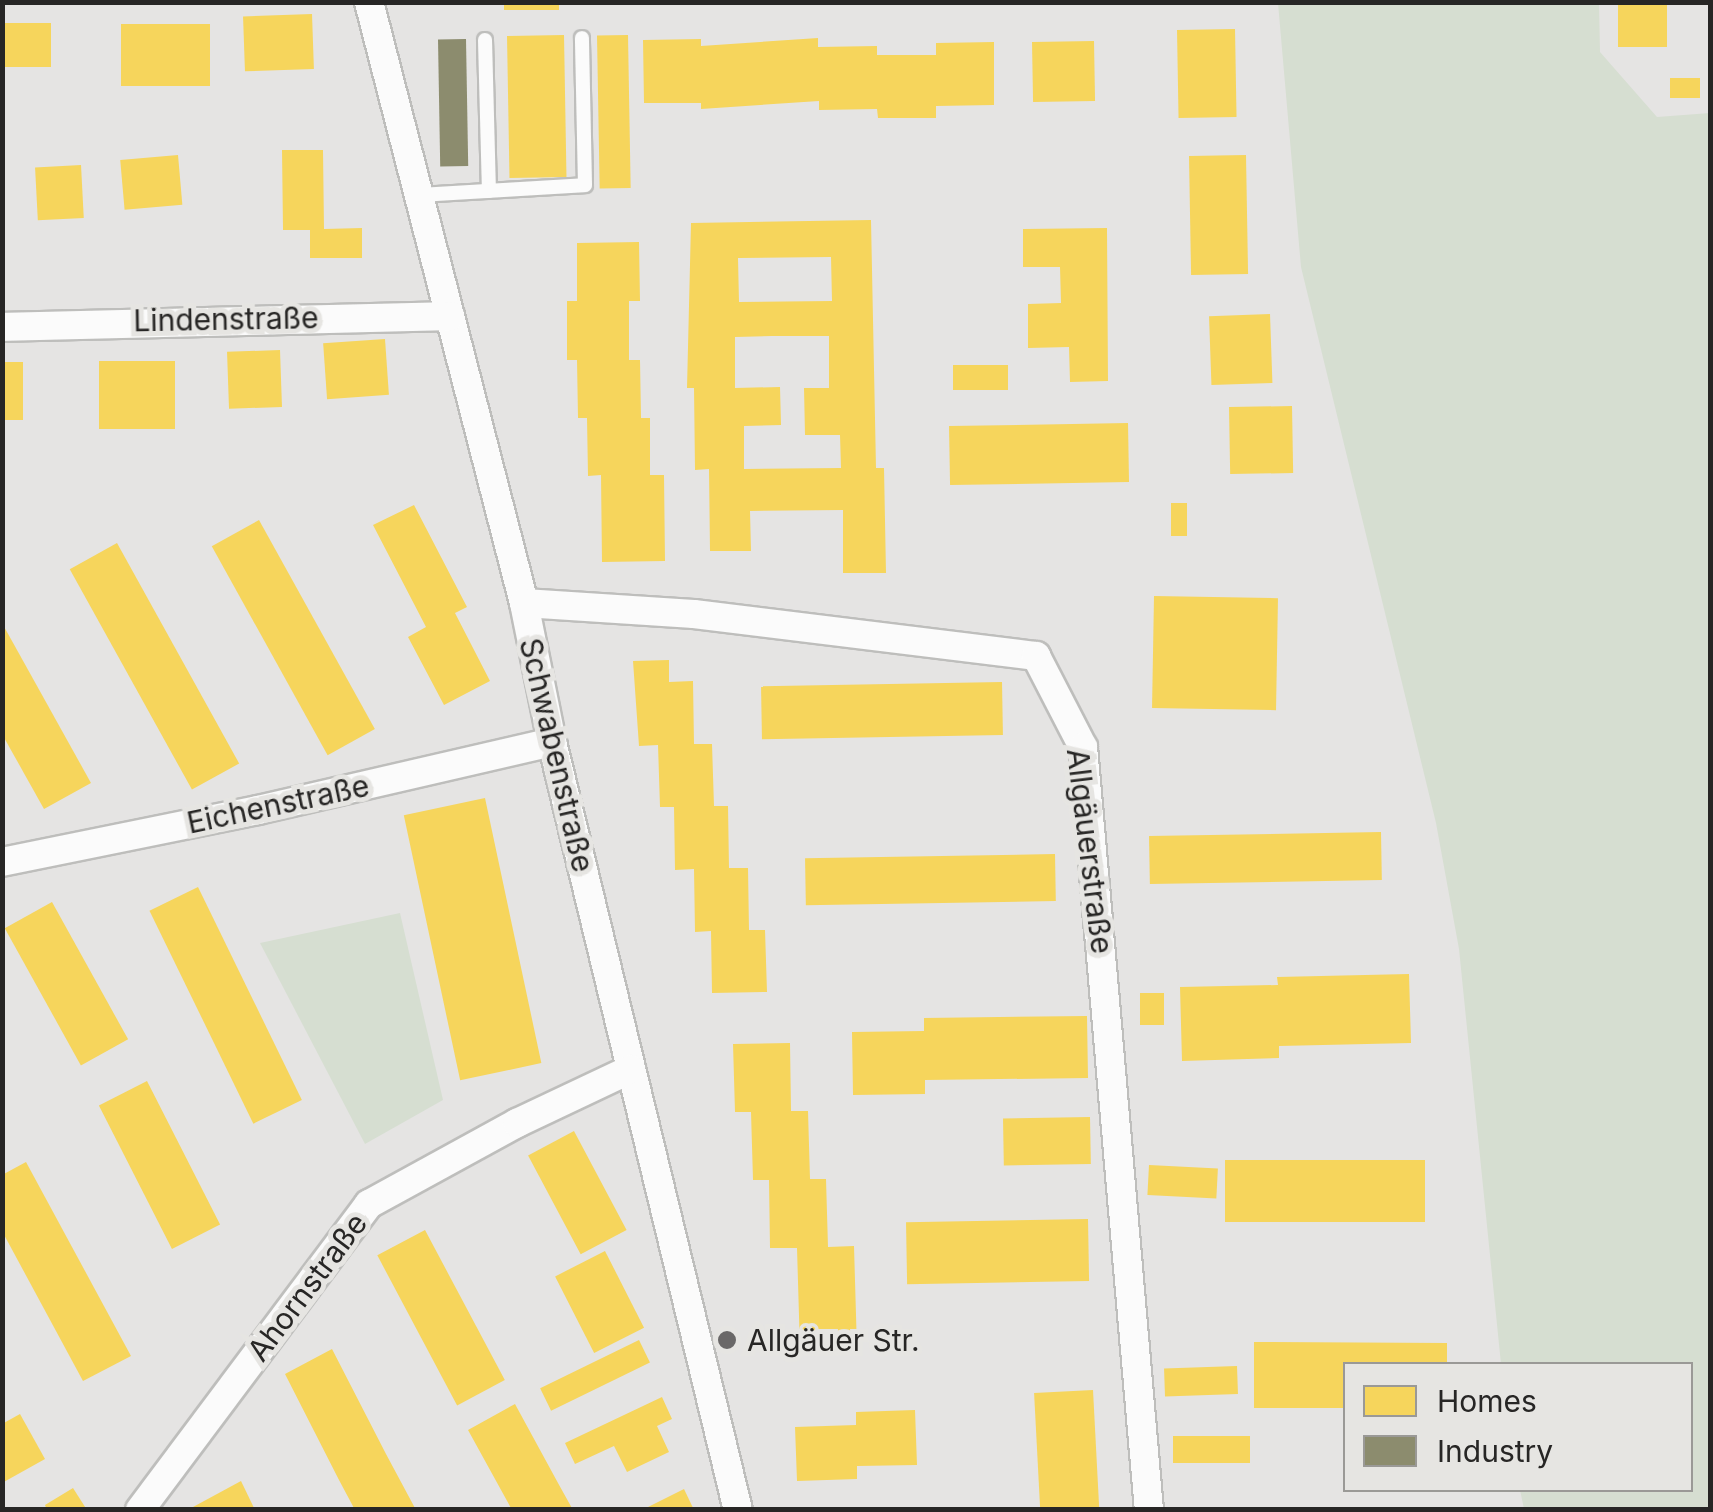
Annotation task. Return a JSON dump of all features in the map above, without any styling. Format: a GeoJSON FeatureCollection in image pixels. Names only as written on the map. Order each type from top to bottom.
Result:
{"type":"FeatureCollection","features":[{"type":"Feature","properties":{"kind":"street","name":"Schwabenstraße"},"geometry":{"type":"LineString","coordinates":[[368,2],[524,603],[552,742],[738,1510]]}},
{"type":"Feature","properties":{"kind":"street","name":"Lindenstraße"},"geometry":{"type":"LineString","coordinates":[[2,327],[450,316]]}},
{"type":"Feature","properties":{"kind":"street","name":"Allgäuerstraße"},"geometry":{"type":"LineString","coordinates":[[524,603],[694,614],[1036,656],[1082,747],[1149,1510]]}},
{"type":"Feature","properties":{"kind":"street","name":"Eichenstraße"},"geometry":{"type":"LineString","coordinates":[[2,862],[258,810],[552,742]]}},
{"type":"Feature","properties":{"kind":"street","name":"Ahornstraße"},"geometry":{"type":"LineString","coordinates":[[140,1510],[369,1204],[516,1123],[631,1070]]}},
{"type":"Feature","properties":{"kind":"lane"},"geometry":{"type":"LineString","coordinates":[[418,195],[585,185],[582,38]]}},
{"type":"Feature","properties":{"kind":"lane"},"geometry":{"type":"LineString","coordinates":[[485,40],[488,192]]}},
{"type":"Feature","properties":{"kind":"shaded area"},"geometry":{"type":"Polygon","coordinates":[[[1278,3],[1599,3],[1600,52],[1657,117],[1710,113],[1710,1509],[1524,1509],[1520,1492],[1693,1492],[1693,1362],[1501,1362],[1459,949],[1436,823],[1301,267],[1278,3]]]}},
{"type":"Feature","properties":{"kind":"shaded area"},"geometry":{"type":"Polygon","coordinates":[[[400,913],[443,1100],[365,1144],[260,943],[400,913]]]}},
{"type":"Feature","properties":{"kind":"building: Homes"},"geometry":{"type":"Polygon","coordinates":[[[504,2],[559,2],[559,10],[504,10],[504,2]]]}},
{"type":"Feature","properties":{"kind":"building: Homes"},"geometry":{"type":"Polygon","coordinates":[[[1618,2],[1667,2],[1667,47],[1618,47],[1618,2]]]}},
{"type":"Feature","properties":{"kind":"building: Homes"},"geometry":{"type":"Polygon","coordinates":[[[312,14],[314,69],[245,71],[243,16],[312,14]]]}},
{"type":"Feature","properties":{"kind":"building: Homes"},"geometry":{"type":"Polygon","coordinates":[[[2,23],[51,23],[51,67],[2,67],[2,23]]]}},
{"type":"Feature","properties":{"kind":"building: Homes"},"geometry":{"type":"Polygon","coordinates":[[[121,24],[210,24],[210,86],[121,86],[121,24]]]}},
{"type":"Feature","properties":{"kind":"building: Homes"},"geometry":{"type":"Polygon","coordinates":[[[1235,29],[1237,117],[1179,118],[1177,30],[1235,29]]]}},
{"type":"Feature","properties":{"kind":"building: Homes"},"geometry":{"type":"Polygon","coordinates":[[[564,35],[566,177],[509,178],[507,36],[564,35]]]}},
{"type":"Feature","properties":{"kind":"building: Homes"},"geometry":{"type":"Polygon","coordinates":[[[628,35],[631,188],[600,189],[597,36],[628,35]]]}},
{"type":"Feature","properties":{"kind":"building: Homes"},"geometry":{"type":"Polygon","coordinates":[[[818,38],[818,47],[877,46],[877,55],[936,55],[936,43],[994,42],[994,105],[936,106],[936,118],[878,118],[877,109],[819,110],[819,101],[701,109],[701,103],[644,103],[643,40],[701,39],[701,46],[818,38]]]}},
{"type":"Feature","properties":{"kind":"building: Homes"},"geometry":{"type":"Polygon","coordinates":[[[1094,41],[1095,101],[1033,102],[1032,42],[1094,41]]]}},
{"type":"Feature","properties":{"kind":"building: Homes"},"geometry":{"type":"Polygon","coordinates":[[[1670,78],[1700,78],[1700,98],[1670,98],[1670,78]]]}},
{"type":"Feature","properties":{"kind":"building: Homes"},"geometry":{"type":"Polygon","coordinates":[[[282,150],[323,150],[324,229],[362,228],[362,258],[310,258],[310,230],[283,230],[282,150]]]}},
{"type":"Feature","properties":{"kind":"building: Homes"},"geometry":{"type":"Polygon","coordinates":[[[178,155],[182,205],[125,210],[120,160],[178,155]]]}},
{"type":"Feature","properties":{"kind":"building: Homes"},"geometry":{"type":"Polygon","coordinates":[[[1246,155],[1248,274],[1191,275],[1189,156],[1246,155]]]}},
{"type":"Feature","properties":{"kind":"building: Homes"},"geometry":{"type":"Polygon","coordinates":[[[81,165],[84,218],[38,220],[35,167],[81,165]]]}},
{"type":"Feature","properties":{"kind":"building: Homes"},"geometry":{"type":"Polygon","coordinates":[[[871,220],[876,468],[884,468],[886,573],[843,573],[843,510],[750,511],[751,551],[710,551],[709,469],[695,470],[694,388],[687,388],[691,223],[871,220]],[[831,257],[738,258],[739,302],[832,301],[831,257]],[[829,336],[735,337],[735,388],[780,387],[781,425],[744,426],[744,469],[841,468],[840,435],[805,435],[804,388],[829,388],[829,336]]]}},
{"type":"Feature","properties":{"kind":"building: Homes"},"geometry":{"type":"Polygon","coordinates":[[[1107,228],[1108,381],[1070,382],[1069,347],[1028,348],[1028,304],[1061,303],[1060,267],[1023,267],[1023,229],[1107,228]]]}},
{"type":"Feature","properties":{"kind":"building: Homes"},"geometry":{"type":"Polygon","coordinates":[[[639,242],[640,301],[629,301],[629,360],[640,360],[641,418],[650,418],[650,475],[664,475],[665,561],[602,562],[601,475],[588,476],[587,418],[578,418],[577,360],[567,360],[567,301],[577,301],[577,243],[639,242]]]}},
{"type":"Feature","properties":{"kind":"building: Homes"},"geometry":{"type":"Polygon","coordinates":[[[1270,314],[1272,383],[1211,385],[1209,316],[1270,314]]]}},
{"type":"Feature","properties":{"kind":"building: Homes"},"geometry":{"type":"Polygon","coordinates":[[[385,339],[389,395],[327,399],[323,343],[385,339]]]}},
{"type":"Feature","properties":{"kind":"building: Homes"},"geometry":{"type":"Polygon","coordinates":[[[280,350],[282,407],[229,409],[227,352],[280,350]]]}},
{"type":"Feature","properties":{"kind":"building: Homes"},"geometry":{"type":"Polygon","coordinates":[[[99,361],[175,361],[175,429],[99,429],[99,361]]]}},
{"type":"Feature","properties":{"kind":"building: Homes"},"geometry":{"type":"Polygon","coordinates":[[[2,362],[23,362],[23,420],[2,420],[2,362]]]}},
{"type":"Feature","properties":{"kind":"building: Homes"},"geometry":{"type":"Polygon","coordinates":[[[953,365],[1008,365],[1008,390],[953,390],[953,365]]]}},
{"type":"Feature","properties":{"kind":"building: Homes"},"geometry":{"type":"Polygon","coordinates":[[[1292,406],[1293,473],[1230,474],[1229,407],[1292,406]]]}},
{"type":"Feature","properties":{"kind":"building: Homes"},"geometry":{"type":"Polygon","coordinates":[[[1128,423],[1129,482],[950,485],[949,426],[1128,423]]]}},
{"type":"Feature","properties":{"kind":"building: Homes"},"geometry":{"type":"Polygon","coordinates":[[[1171,503],[1187,503],[1187,536],[1171,536],[1171,503]]]}},
{"type":"Feature","properties":{"kind":"building: Homes"},"geometry":{"type":"Polygon","coordinates":[[[414,505],[467,607],[455,613],[490,681],[444,705],[408,637],[426,627],[373,525],[414,505]]]}},
{"type":"Feature","properties":{"kind":"building: Homes"},"geometry":{"type":"Polygon","coordinates":[[[259,520],[375,729],[328,755],[212,546],[259,520]]]}},
{"type":"Feature","properties":{"kind":"building: Homes"},"geometry":{"type":"Polygon","coordinates":[[[117,543],[239,763],[192,790],[70,569],[117,543]]]}},
{"type":"Feature","properties":{"kind":"building: Homes"},"geometry":{"type":"Polygon","coordinates":[[[1154,596],[1278,598],[1276,710],[1152,708],[1154,596]]]}},
{"type":"Feature","properties":{"kind":"building: Homes"},"geometry":{"type":"Polygon","coordinates":[[[2,623],[91,783],[44,809],[2,734],[2,623]]]}},
{"type":"Feature","properties":{"kind":"building: Homes"},"geometry":{"type":"Polygon","coordinates":[[[669,660],[669,682],[693,681],[694,744],[712,744],[714,806],[728,806],[729,868],[748,868],[749,930],[765,930],[767,992],[712,993],[711,931],[695,932],[694,869],[675,870],[674,807],[660,807],[658,745],[639,746],[633,661],[669,660]]]}},
{"type":"Feature","properties":{"kind":"building: Homes"},"geometry":{"type":"Polygon","coordinates":[[[1002,682],[1003,735],[762,739],[761,686],[1002,682]]]}},
{"type":"Feature","properties":{"kind":"building: Homes"},"geometry":{"type":"Polygon","coordinates":[[[485,798],[541,1063],[460,1080],[404,815],[485,798]]]}},
{"type":"Feature","properties":{"kind":"building: Homes"},"geometry":{"type":"Polygon","coordinates":[[[1381,832],[1382,880],[1150,884],[1149,836],[1381,832]]]}},
{"type":"Feature","properties":{"kind":"building: Homes"},"geometry":{"type":"Polygon","coordinates":[[[1055,854],[1056,901],[806,905],[805,858],[1055,854]]]}},
{"type":"Feature","properties":{"kind":"building: Homes"},"geometry":{"type":"Polygon","coordinates":[[[198,887],[302,1100],[253,1124],[149,911],[198,887]]]}},
{"type":"Feature","properties":{"kind":"building: Homes"},"geometry":{"type":"Polygon","coordinates":[[[52,902],[128,1039],[81,1065],[5,928],[52,902]]]}},
{"type":"Feature","properties":{"kind":"building: Homes"},"geometry":{"type":"Polygon","coordinates":[[[1409,974],[1411,1043],[1279,1046],[1279,1058],[1182,1061],[1180,987],[1278,985],[1277,977],[1409,974]]]}},
{"type":"Feature","properties":{"kind":"building: Homes"},"geometry":{"type":"Polygon","coordinates":[[[1140,993],[1164,993],[1164,1025],[1140,1025],[1140,993]]]}},
{"type":"Feature","properties":{"kind":"building: Homes"},"geometry":{"type":"Polygon","coordinates":[[[1087,1016],[1088,1078],[925,1080],[925,1094],[853,1095],[852,1032],[924,1031],[924,1018],[1087,1016]]]}},
{"type":"Feature","properties":{"kind":"building: Homes"},"geometry":{"type":"Polygon","coordinates":[[[790,1043],[791,1111],[808,1111],[810,1179],[826,1179],[828,1247],[854,1246],[857,1349],[800,1350],[797,1248],[770,1248],[769,1180],[753,1180],[751,1112],[735,1112],[733,1044],[790,1043]]]}},
{"type":"Feature","properties":{"kind":"building: Homes"},"geometry":{"type":"Polygon","coordinates":[[[147,1081],[220,1224],[172,1249],[99,1106],[147,1081]]]}},
{"type":"Feature","properties":{"kind":"building: Homes"},"geometry":{"type":"Polygon","coordinates":[[[1090,1117],[1091,1164],[1004,1166],[1003,1119],[1090,1117]]]}},
{"type":"Feature","properties":{"kind":"building: Homes"},"geometry":{"type":"Polygon","coordinates":[[[574,1131],[627,1230],[581,1254],[528,1155],[574,1131]]]}},
{"type":"Feature","properties":{"kind":"building: Homes"},"geometry":{"type":"Polygon","coordinates":[[[1225,1160],[1425,1160],[1425,1222],[1225,1222],[1225,1160]]]}},
{"type":"Feature","properties":{"kind":"building: Homes"},"geometry":{"type":"Polygon","coordinates":[[[26,1162],[131,1356],[83,1381],[2,1231],[2,1175],[26,1162]]]}},
{"type":"Feature","properties":{"kind":"building: Homes"},"geometry":{"type":"Polygon","coordinates":[[[1149,1165],[1218,1169],[1216,1199],[1147,1195],[1149,1165]]]}},
{"type":"Feature","properties":{"kind":"building: Homes"},"geometry":{"type":"Polygon","coordinates":[[[1088,1219],[1089,1281],[907,1284],[906,1222],[1088,1219]]]}},
{"type":"Feature","properties":{"kind":"building: Homes"},"geometry":{"type":"Polygon","coordinates":[[[425,1230],[505,1380],[457,1405],[377,1255],[425,1230]]]}},
{"type":"Feature","properties":{"kind":"building: Homes"},"geometry":{"type":"Polygon","coordinates":[[[605,1251],[644,1328],[594,1353],[555,1276],[605,1251]]]}},
{"type":"Feature","properties":{"kind":"building: Homes"},"geometry":{"type":"Polygon","coordinates":[[[639,1340],[650,1362],[551,1411],[540,1388],[639,1340]]]}},
{"type":"Feature","properties":{"kind":"building: Homes"},"geometry":{"type":"Polygon","coordinates":[[[1254,1342],[1447,1343],[1447,1362],[1343,1362],[1343,1408],[1254,1408],[1254,1342]]]}},
{"type":"Feature","properties":{"kind":"building: Homes"},"geometry":{"type":"Polygon","coordinates":[[[332,1349],[416,1510],[355,1510],[339,1480],[285,1374],[332,1349]]]}},
{"type":"Feature","properties":{"kind":"building: Homes"},"geometry":{"type":"Polygon","coordinates":[[[1237,1366],[1238,1394],[1165,1397],[1164,1369],[1237,1366]]]}},
{"type":"Feature","properties":{"kind":"building: Homes"},"geometry":{"type":"Polygon","coordinates":[[[1093,1390],[1099,1510],[1040,1510],[1034,1393],[1093,1390]]]}},
{"type":"Feature","properties":{"kind":"building: Homes"},"geometry":{"type":"Polygon","coordinates":[[[662,1397],[672,1419],[657,1426],[669,1452],[627,1472],[614,1446],[575,1464],[565,1443],[662,1397]]]}},
{"type":"Feature","properties":{"kind":"building: Homes"},"geometry":{"type":"Polygon","coordinates":[[[515,1404],[573,1510],[512,1510],[468,1430],[515,1404]]]}},
{"type":"Feature","properties":{"kind":"building: Homes"},"geometry":{"type":"Polygon","coordinates":[[[915,1410],[917,1465],[857,1466],[857,1479],[797,1481],[795,1427],[856,1425],[856,1412],[915,1410]]]}},
{"type":"Feature","properties":{"kind":"building: Homes"},"geometry":{"type":"Polygon","coordinates":[[[20,1414],[45,1459],[2,1483],[2,1424],[20,1414]]]}},
{"type":"Feature","properties":{"kind":"building: Homes"},"geometry":{"type":"Polygon","coordinates":[[[1173,1436],[1250,1436],[1250,1463],[1173,1463],[1173,1436]]]}},
{"type":"Feature","properties":{"kind":"building: Homes"},"geometry":{"type":"Polygon","coordinates":[[[241,1481],[255,1510],[193,1507],[241,1481]]]}},
{"type":"Feature","properties":{"kind":"building: Homes"},"geometry":{"type":"Polygon","coordinates":[[[73,1488],[87,1510],[47,1510],[45,1505],[73,1488]]]}},
{"type":"Feature","properties":{"kind":"building: Homes"},"geometry":{"type":"Polygon","coordinates":[[[684,1489],[694,1510],[642,1510],[684,1489]]]}},
{"type":"Feature","properties":{"kind":"building: Industry"},"geometry":{"type":"Polygon","coordinates":[[[438,39],[466,39],[468,166],[440,166],[438,39]]]}},
{"type":"Feature","properties":{"kind":"place","name":"Allgäuer Str."},"geometry":{"type":"Point","coordinates":[727,1340]}}]}
